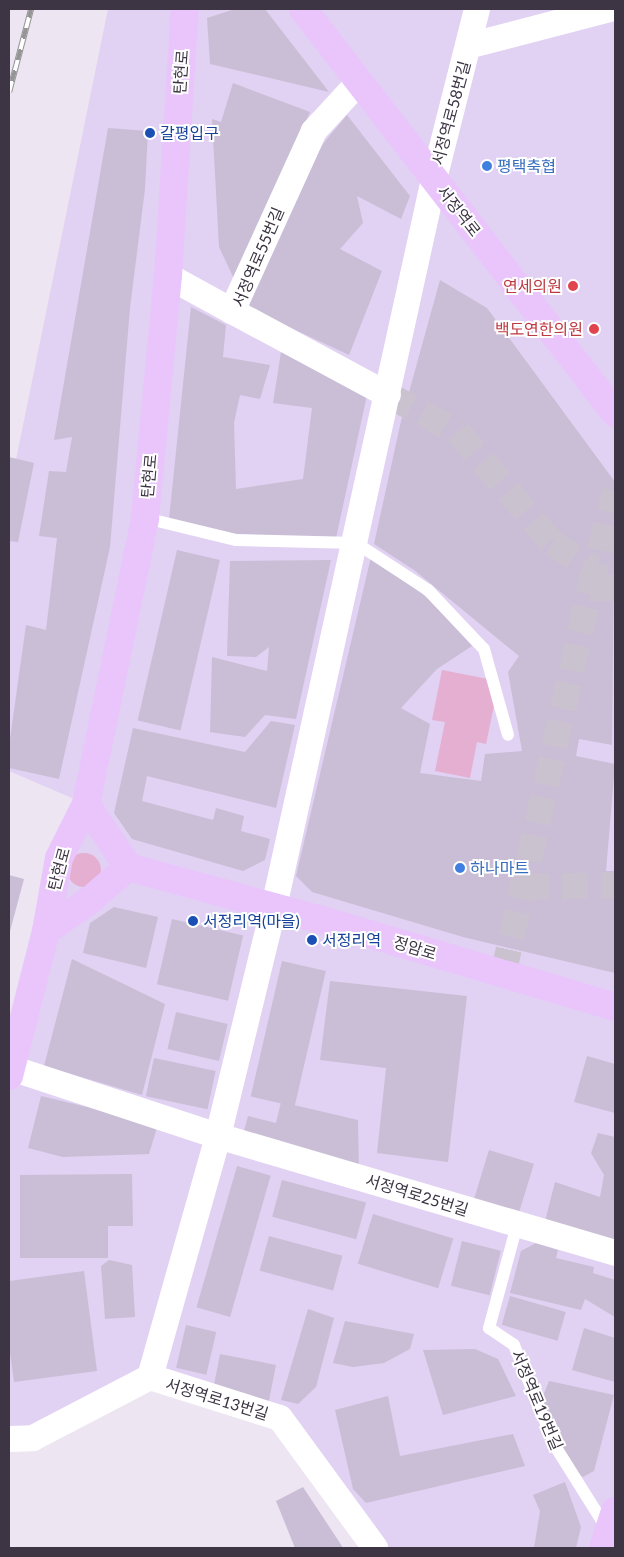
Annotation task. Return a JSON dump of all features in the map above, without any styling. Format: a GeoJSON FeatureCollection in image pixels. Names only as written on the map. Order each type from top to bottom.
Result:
{"type":"FeatureCollection","features":[{"type":"Feature","properties":{"kind":"street","name":"탄현로"},"geometry":{"type":"LineString","coordinates":[[10,1072],[46,931],[53,885],[65,844],[86,804],[145,518],[168,276],[185,9]]}},
{"type":"Feature","properties":{"kind":"street","name":"서정역로"},"geometry":{"type":"LineString","coordinates":[[303,9],[615,413]]}},
{"type":"Feature","properties":{"kind":"street","name":"서정역로58번길"},"geometry":{"type":"LineString","coordinates":[[274,907],[356,543],[434,179],[476,9]]}},
{"type":"Feature","properties":{"kind":"street","name":"서정역로58번길"},"geometry":{"type":"LineString","coordinates":[[468,46],[610,9]]}},
{"type":"Feature","properties":{"kind":"street","name":"서정역로55번길"},"geometry":{"type":"LineString","coordinates":[[359,82],[314,131],[232,311],[388,395]]}},
{"type":"Feature","properties":{"kind":"street"},"geometry":{"type":"LineString","coordinates":[[168,276],[232,311]]}},
{"type":"Feature","properties":{"kind":"street"},"geometry":{"type":"LineString","coordinates":[[86,804],[128,867]]}},
{"type":"Feature","properties":{"kind":"street","name":"탄현로"},"geometry":{"type":"LineString","coordinates":[[46,931],[90,900],[128,867]]}},
{"type":"Feature","properties":{"kind":"street","name":"정암로"},"geometry":{"type":"LineString","coordinates":[[128,867],[274,907],[615,1007]]}},
{"type":"Feature","properties":{"kind":"street"},"geometry":{"type":"LineString","coordinates":[[53,885],[70,896],[90,900]]}},
{"type":"Feature","properties":{"kind":"street"},"geometry":{"type":"LineString","coordinates":[[150,1377],[218,1136],[274,907]]}},
{"type":"Feature","properties":{"kind":"street","name":"서정역로25번길"},"geometry":{"type":"LineString","coordinates":[[10,1072],[517,1226],[615,1253]]}},
{"type":"Feature","properties":{"kind":"street","name":"서정역로13번길"},"geometry":{"type":"LineString","coordinates":[[9,1439],[33,1438],[150,1377],[280,1418],[375,1548]]}},
{"type":"Feature","properties":{"kind":"lane"},"geometry":{"type":"LineString","coordinates":[[145,518],[236,540],[356,543],[428,590],[484,649],[508,735]]}},
{"type":"Feature","properties":{"kind":"lane","name":"서정역로19번길"},"geometry":{"type":"LineString","coordinates":[[517,1226],[488,1328],[514,1344],[555,1446],[609,1530]]}},
{"type":"Feature","properties":{"kind":"shaded area"},"geometry":{"type":"Polygon","coordinates":[[[108,9],[615,9],[615,1548],[375,1548],[280,1418],[150,1377],[9,1439],[9,1090],[86,804],[9,771],[9,494],[108,9]]]}},
{"type":"Feature","properties":{"kind":"shaded area"},"geometry":{"type":"Polygon","coordinates":[[[442,670],[488,679],[496,696],[486,744],[477,742],[470,778],[435,771],[445,722],[432,720],[442,670]]]}},
{"type":"Feature","properties":{"kind":"shaded area"},"geometry":{"type":"Polygon","coordinates":[[[84,853],[96,858],[101,870],[96,882],[84,887],[72,882],[67,870],[72,858],[84,853]]]}},
{"type":"Feature","properties":{"kind":"building"},"geometry":{"type":"Polygon","coordinates":[[[235,9],[265,9],[329,92],[210,64],[207,18],[235,9]]]}},
{"type":"Feature","properties":{"kind":"building"},"geometry":{"type":"Polygon","coordinates":[[[233,83],[310,112],[235,281],[219,247],[212,119],[221,122],[233,83]]]}},
{"type":"Feature","properties":{"kind":"building"},"geometry":{"type":"Polygon","coordinates":[[[347,115],[410,196],[401,219],[357,196],[363,223],[340,249],[382,271],[349,355],[248,308],[322,145],[347,115]]]}},
{"type":"Feature","properties":{"kind":"building"},"geometry":{"type":"Polygon","coordinates":[[[108,128],[148,131],[145,189],[130,308],[110,547],[59,779],[9,768],[9,746],[26,625],[46,630],[57,538],[39,536],[49,471],[66,472],[72,437],[54,440],[108,128]]]}},
{"type":"Feature","properties":{"kind":"building"},"geometry":{"type":"Polygon","coordinates":[[[440,280],[487,308],[615,482],[612,745],[579,739],[576,756],[615,764],[606,871],[615,871],[615,973],[463,937],[312,892],[296,876],[371,557],[429,599],[472,646],[437,669],[401,708],[430,724],[420,773],[481,781],[485,754],[522,751],[508,672],[519,656],[414,570],[374,544],[401,421],[440,280]]]}},
{"type":"Feature","properties":{"kind":"building"},"geometry":{"type":"Polygon","coordinates":[[[191,307],[226,325],[223,357],[270,365],[260,399],[240,395],[234,423],[236,489],[303,479],[312,408],[273,403],[281,352],[367,395],[336,538],[236,535],[169,519],[191,307]]]}},
{"type":"Feature","properties":{"kind":"building"},"geometry":{"type":"Polygon","coordinates":[[[9,457],[34,463],[18,542],[9,541],[9,457]]]}},
{"type":"Feature","properties":{"kind":"building"},"geometry":{"type":"Polygon","coordinates":[[[177,550],[220,560],[181,730],[138,721],[177,550]]]}},
{"type":"Feature","properties":{"kind":"building"},"geometry":{"type":"Polygon","coordinates":[[[331,560],[296,719],[265,715],[245,737],[210,732],[212,657],[267,671],[269,647],[256,657],[227,656],[230,561],[331,560]]]}},
{"type":"Feature","properties":{"kind":"building"},"geometry":{"type":"Polygon","coordinates":[[[271,721],[295,725],[276,808],[147,776],[142,801],[213,820],[216,808],[244,816],[241,831],[270,839],[265,860],[243,871],[132,839],[114,813],[133,728],[245,752],[271,721]]]}},
{"type":"Feature","properties":{"kind":"building"},"geometry":{"type":"Polygon","coordinates":[[[9,875],[24,879],[9,935],[9,875]]]}},
{"type":"Feature","properties":{"kind":"building"},"geometry":{"type":"Polygon","coordinates":[[[114,907],[158,917],[146,968],[83,953],[90,923],[114,907]]]}},
{"type":"Feature","properties":{"kind":"building"},"geometry":{"type":"Polygon","coordinates":[[[172,919],[243,935],[228,1001],[157,984],[172,919]]]}},
{"type":"Feature","properties":{"kind":"building"},"geometry":{"type":"Polygon","coordinates":[[[72,959],[165,1004],[142,1095],[44,1066],[72,959]]]}},
{"type":"Feature","properties":{"kind":"building"},"geometry":{"type":"Polygon","coordinates":[[[282,961],[326,971],[295,1107],[251,1096],[282,961]]]}},
{"type":"Feature","properties":{"kind":"building"},"geometry":{"type":"Polygon","coordinates":[[[330,981],[467,996],[448,1162],[377,1153],[386,1068],[320,1060],[330,981]]]}},
{"type":"Feature","properties":{"kind":"building"},"geometry":{"type":"Polygon","coordinates":[[[176,1012],[228,1024],[219,1061],[167,1049],[176,1012]]]}},
{"type":"Feature","properties":{"kind":"building"},"geometry":{"type":"Polygon","coordinates":[[[587,1056],[615,1064],[615,1113],[574,1102],[587,1056]]]}},
{"type":"Feature","properties":{"kind":"building"},"geometry":{"type":"Polygon","coordinates":[[[154,1058],[216,1071],[208,1109],[146,1096],[154,1058]]]}},
{"type":"Feature","properties":{"kind":"building"},"geometry":{"type":"Polygon","coordinates":[[[41,1096],[158,1124],[149,1154],[63,1157],[28,1148],[41,1096]]]}},
{"type":"Feature","properties":{"kind":"building"},"geometry":{"type":"Polygon","coordinates":[[[281,1102],[358,1120],[359,1174],[241,1142],[248,1116],[276,1123],[281,1102]]]}},
{"type":"Feature","properties":{"kind":"building"},"geometry":{"type":"Polygon","coordinates":[[[598,1133],[615,1137],[615,1247],[544,1225],[555,1182],[600,1197],[604,1175],[591,1153],[598,1133]]]}},
{"type":"Feature","properties":{"kind":"building"},"geometry":{"type":"Polygon","coordinates":[[[489,1150],[534,1164],[516,1222],[471,1208],[489,1150]]]}},
{"type":"Feature","properties":{"kind":"building"},"geometry":{"type":"Polygon","coordinates":[[[237,1166],[271,1176],[230,1317],[196,1307],[237,1166]]]}},
{"type":"Feature","properties":{"kind":"building"},"geometry":{"type":"Polygon","coordinates":[[[132,1174],[133,1226],[108,1226],[108,1258],[20,1258],[20,1175],[132,1174]]]}},
{"type":"Feature","properties":{"kind":"building"},"geometry":{"type":"Polygon","coordinates":[[[282,1180],[366,1203],[356,1239],[272,1217],[282,1180]]]}},
{"type":"Feature","properties":{"kind":"building"},"geometry":{"type":"Polygon","coordinates":[[[373,1214],[453,1239],[438,1288],[358,1264],[373,1214]]]}},
{"type":"Feature","properties":{"kind":"building"},"geometry":{"type":"Polygon","coordinates":[[[269,1236],[342,1256],[333,1290],[260,1271],[269,1236]]]}},
{"type":"Feature","properties":{"kind":"building"},"geometry":{"type":"Polygon","coordinates":[[[462,1241],[501,1251],[490,1295],[451,1286],[462,1241]]]}},
{"type":"Feature","properties":{"kind":"building"},"geometry":{"type":"Polygon","coordinates":[[[536,1243],[558,1250],[556,1258],[594,1267],[593,1273],[615,1280],[615,1317],[585,1299],[581,1310],[510,1293],[521,1251],[536,1243]]]}},
{"type":"Feature","properties":{"kind":"building"},"geometry":{"type":"Polygon","coordinates":[[[109,1260],[132,1265],[135,1317],[105,1319],[101,1266],[109,1260]]]}},
{"type":"Feature","properties":{"kind":"building"},"geometry":{"type":"Polygon","coordinates":[[[84,1271],[97,1371],[14,1382],[9,1345],[9,1281],[84,1271]]]}},
{"type":"Feature","properties":{"kind":"building"},"geometry":{"type":"Polygon","coordinates":[[[510,1296],[566,1312],[557,1341],[502,1325],[510,1296]]]}},
{"type":"Feature","properties":{"kind":"building"},"geometry":{"type":"Polygon","coordinates":[[[308,1309],[334,1318],[316,1387],[298,1404],[281,1400],[308,1309]]]}},
{"type":"Feature","properties":{"kind":"building"},"geometry":{"type":"Polygon","coordinates":[[[345,1321],[414,1334],[410,1349],[384,1363],[353,1367],[333,1363],[345,1321]]]}},
{"type":"Feature","properties":{"kind":"building"},"geometry":{"type":"Polygon","coordinates":[[[186,1325],[216,1332],[206,1375],[176,1368],[186,1325]]]}},
{"type":"Feature","properties":{"kind":"building"},"geometry":{"type":"Polygon","coordinates":[[[584,1328],[615,1338],[615,1382],[572,1370],[584,1328]]]}},
{"type":"Feature","properties":{"kind":"building"},"geometry":{"type":"Polygon","coordinates":[[[475,1349],[498,1359],[516,1396],[443,1415],[423,1350],[475,1349]]]}},
{"type":"Feature","properties":{"kind":"building"},"geometry":{"type":"Polygon","coordinates":[[[220,1354],[276,1365],[268,1405],[212,1394],[220,1354]]]}},
{"type":"Feature","properties":{"kind":"building"},"geometry":{"type":"Polygon","coordinates":[[[549,1381],[614,1395],[594,1471],[583,1477],[574,1472],[541,1401],[549,1381]]]}},
{"type":"Feature","properties":{"kind":"building"},"geometry":{"type":"Polygon","coordinates":[[[388,1396],[400,1456],[513,1434],[525,1466],[366,1503],[353,1489],[335,1410],[388,1396]]]}},
{"type":"Feature","properties":{"kind":"building"},"geometry":{"type":"Polygon","coordinates":[[[565,1482],[581,1527],[576,1548],[534,1548],[540,1511],[533,1495],[565,1482]]]}},
{"type":"Feature","properties":{"kind":"building"},"geometry":{"type":"Polygon","coordinates":[[[303,1487],[343,1548],[295,1548],[276,1501],[303,1487]]]}},
{"type":"Feature","properties":{"kind":"tunnel"},"geometry":{"type":"LineString","coordinates":[[388,395],[458,432],[552,543],[594,569]]}},
{"type":"Feature","properties":{"kind":"tunnel"},"geometry":{"type":"LineString","coordinates":[[503,975],[590,588],[615,491]]}},
{"type":"Feature","properties":{"kind":"tunnel"},"geometry":{"type":"LineString","coordinates":[[590,588],[615,588]]}},
{"type":"Feature","properties":{"kind":"tunnel"},"geometry":{"type":"LineString","coordinates":[[523,887],[615,885]]}},
{"type":"Feature","properties":{"kind":"railway"},"geometry":{"type":"LineString","coordinates":[[9,92],[31,9]]}},
{"type":"Feature","properties":{"kind":"place","name":"갈평입구"},"geometry":{"type":"Point","coordinates":[150,133]}},
{"type":"Feature","properties":{"kind":"place","name":"평택축협"},"geometry":{"type":"Point","coordinates":[487,166]}},
{"type":"Feature","properties":{"kind":"place","name":"연세의원"},"geometry":{"type":"Point","coordinates":[573,286]}},
{"type":"Feature","properties":{"kind":"place","name":"백도연한의원"},"geometry":{"type":"Point","coordinates":[594,329]}},
{"type":"Feature","properties":{"kind":"place","name":"하나마트"},"geometry":{"type":"Point","coordinates":[460,868]}},
{"type":"Feature","properties":{"kind":"place","name":"서정리역(마을)"},"geometry":{"type":"Point","coordinates":[193,921]}},
{"type":"Feature","properties":{"kind":"place","name":"서정리역"},"geometry":{"type":"Point","coordinates":[312,940]}}]}
